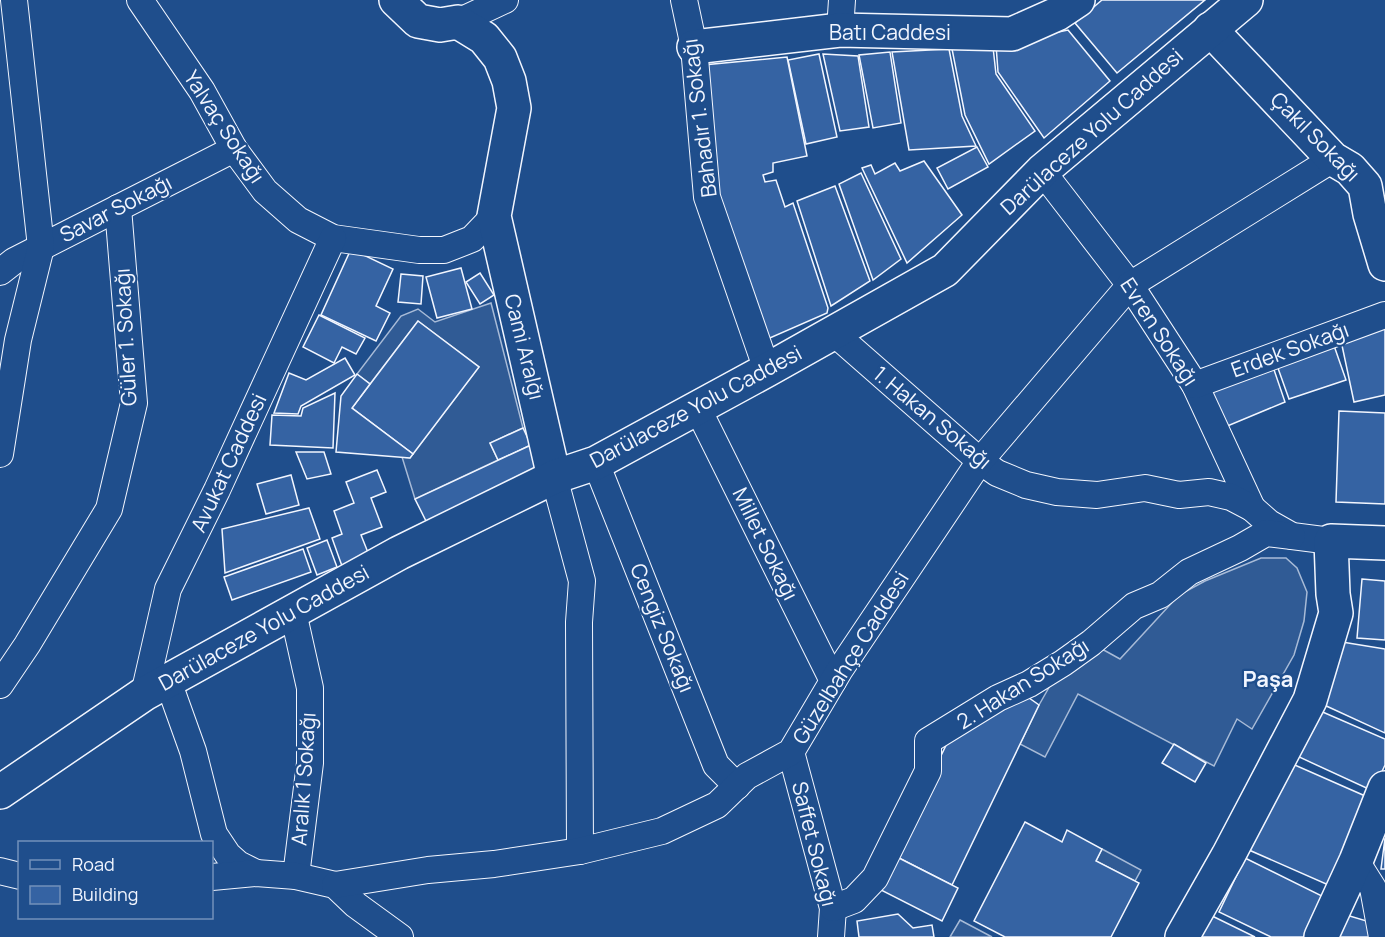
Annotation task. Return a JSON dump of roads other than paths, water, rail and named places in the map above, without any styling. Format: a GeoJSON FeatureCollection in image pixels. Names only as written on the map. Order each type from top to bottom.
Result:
{"type":"FeatureCollection","features":[{"type":"Feature","properties":{"kind":"street"},"geometry":{"type":"LineString","coordinates":[[0,454],[18,340],[41,247],[14,0]]}},
{"type":"Feature","properties":{"kind":"street","name":"Yalvaç Sokağı"},"geometry":{"type":"LineString","coordinates":[[140,0],[202,91],[234,149],[265,191],[298,220],[333,238],[418,250],[444,250],[472,239],[494,216]]}},
{"type":"Feature","properties":{"kind":"street"},"geometry":{"type":"LineString","coordinates":[[396,0],[418,21],[440,25],[458,22],[505,0]]}},
{"type":"Feature","properties":{"kind":"street","name":"Bahadır 1. Sokağı"},"geometry":{"type":"LineString","coordinates":[[684,0],[694,47],[707,197],[767,370]]}},
{"type":"Feature","properties":{"kind":"street","name":"Batı Caddesi"},"geometry":{"type":"LineString","coordinates":[[694,47],[841,15],[1012,34],[1057,14],[1078,0]]}},
{"type":"Feature","properties":{"kind":"street","name":"Darülaceze Yolu Caddesi"},"geometry":{"type":"LineString","coordinates":[[0,792],[156,688],[399,553],[554,477],[596,463],[945,270],[1042,171],[1246,0]]}},
{"type":"Feature","properties":{"kind":"street"},"geometry":{"type":"LineString","coordinates":[[458,22],[484,38],[500,58],[509,81],[514,108],[494,216]]}},
{"type":"Feature","properties":{"kind":"street","name":"Çakıl Sokağı"},"geometry":{"type":"LineString","coordinates":[[1210,29],[1332,159],[1375,184],[1370,214],[1385,264]]}},
{"type":"Feature","properties":{"kind":"street","name":"Savar Sokağı"},"geometry":{"type":"LineString","coordinates":[[0,272],[14,261],[234,149]]}},
{"type":"Feature","properties":{"kind":"street","name":"Güzelbahçe Caddesi"},"geometry":{"type":"LineString","coordinates":[[335,885],[428,870],[494,864],[580,851],[662,831],[717,805],[747,776],[791,752],[833,681],[980,461],[1130,285],[1332,159]]}},
{"type":"Feature","properties":{"kind":"street","name":"Evren Sokağı"},"geometry":{"type":"LineString","coordinates":[[1042,171],[1130,285],[1195,386],[1252,508]]}},
{"type":"Feature","properties":{"kind":"street","name":"Güler 1. Sokağı"},"geometry":{"type":"LineString","coordinates":[[0,685],[27,645],[109,509],[134,403],[118,208]]}},
{"type":"Feature","properties":{"kind":"street","name":"Cami Aralğı"},"geometry":{"type":"LineString","coordinates":[[494,216],[554,477]]}},
{"type":"Feature","properties":{"kind":"street","name":"Avukat Caddesi"},"geometry":{"type":"LineString","coordinates":[[156,688],[168,590],[217,490],[333,238]]}},
{"type":"Feature","properties":{"kind":"street","name":"Erdek Sokağı"},"geometry":{"type":"LineString","coordinates":[[1195,386],[1385,315]]}},
{"type":"Feature","properties":{"kind":"street","name":"1. Hakan Sokağı"},"geometry":{"type":"LineString","coordinates":[[834,333],[980,461],[997,472],[1026,485],[1057,492],[1097,495],[1145,488],[1179,495],[1209,492],[1231,497],[1252,508],[1269,523],[1292,536],[1331,541],[1385,543]]}},
{"type":"Feature","properties":{"kind":"street","name":"Millet Sokağı"},"geometry":{"type":"LineString","coordinates":[[697,407],[833,681]]}},
{"type":"Feature","properties":{"kind":"street","name":"Cengiz Sokağı"},"geometry":{"type":"LineString","coordinates":[[596,463],[716,765],[737,786]]}},
{"type":"Feature","properties":{"kind":"street"},"geometry":{"type":"LineString","coordinates":[[554,477],[582,581],[579,622],[580,851]]}},
{"type":"Feature","properties":{"kind":"street","name":"2. Hakan Sokağı"},"geometry":{"type":"LineString","coordinates":[[832,908],[854,900],[875,878],[928,771],[928,741],[998,698],[1029,684],[1064,663],[1134,606],[1160,595],[1189,572],[1266,533],[1292,536]]}},
{"type":"Feature","properties":{"kind":"street"},"geometry":{"type":"LineString","coordinates":[[1182,937],[1228,856],[1310,700],[1336,612],[1331,541]]}},
{"type":"Feature","properties":{"kind":"street","name":"Aralık 1 Sokağı"},"geometry":{"type":"LineString","coordinates":[[293,612],[310,688],[310,763],[296,876]]}},
{"type":"Feature","properties":{"kind":"street"},"geometry":{"type":"LineString","coordinates":[[156,688],[194,751],[214,834],[228,855],[238,864],[256,873]]}},
{"type":"Feature","properties":{"kind":"street","name":"Saffet Sokağı"},"geometry":{"type":"LineString","coordinates":[[791,752],[832,908],[831,937]]}},
{"type":"Feature","properties":{"kind":"street"},"geometry":{"type":"LineString","coordinates":[[1321,937],[1356,861],[1385,788]]}},
{"type":"Feature","properties":{"kind":"street"},"geometry":{"type":"LineString","coordinates":[[1356,861],[1373,888],[1382,937]]}},
{"type":"Feature","properties":{"kind":"street"},"geometry":{"type":"LineString","coordinates":[[0,871],[18,876]]}},
{"type":"Feature","properties":{"kind":"street"},"geometry":{"type":"LineString","coordinates":[[213,877],[256,873],[296,876],[335,885],[356,905],[400,937]]}},
{"type":"Feature","properties":{"kind":"district","name":"Paşa"},"geometry":{"type":"Point","coordinates":[1268,679]}}]}
